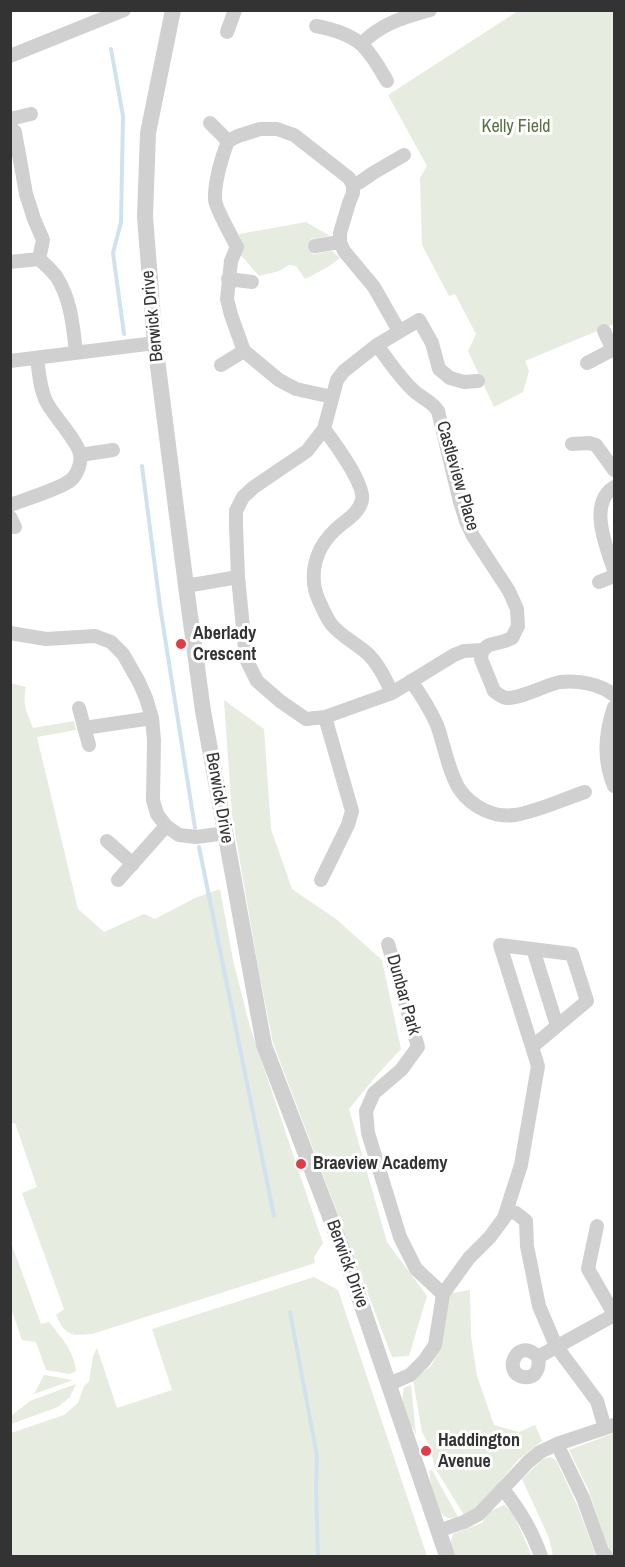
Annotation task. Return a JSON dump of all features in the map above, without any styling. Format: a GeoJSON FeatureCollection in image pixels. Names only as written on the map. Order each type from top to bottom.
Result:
{"type":"FeatureCollection","features":[{"type":"Feature","properties":{"kind":"street"},"geometry":{"type":"LineString","coordinates":[[10,56],[124,10]]}},
{"type":"Feature","properties":{"kind":"street","name":"Berwick Drive"},"geometry":{"type":"LineString","coordinates":[[173,10],[148,133],[145,218],[155,343],[203,711],[264,1045],[345,1256],[447,1557]]}},
{"type":"Feature","properties":{"kind":"street"},"geometry":{"type":"LineString","coordinates":[[227,32],[235,10]]}},
{"type":"Feature","properties":{"kind":"street"},"geometry":{"type":"LineString","coordinates":[[361,44],[372,33],[401,14],[430,10]]}},
{"type":"Feature","properties":{"kind":"street"},"geometry":{"type":"LineString","coordinates":[[316,26],[334,29],[361,44],[387,81]]}},
{"type":"Feature","properties":{"kind":"street"},"geometry":{"type":"LineString","coordinates":[[10,119],[31,114]]}},
{"type":"Feature","properties":{"kind":"street"},"geometry":{"type":"LineString","coordinates":[[210,123],[228,141]]}},
{"type":"Feature","properties":{"kind":"street"},"geometry":{"type":"LineString","coordinates":[[10,127],[15,132],[26,194],[43,240],[39,259]]}},
{"type":"Feature","properties":{"kind":"street"},"geometry":{"type":"LineString","coordinates":[[228,141],[260,129],[277,129],[294,135],[349,178],[353,185],[353,193],[340,232],[340,242],[344,251],[374,287],[399,331]]}},
{"type":"Feature","properties":{"kind":"street"},"geometry":{"type":"LineString","coordinates":[[228,141],[217,183],[215,202],[237,247],[231,261],[227,299],[244,351],[279,380],[296,389],[332,398]]}},
{"type":"Feature","properties":{"kind":"street"},"geometry":{"type":"LineString","coordinates":[[353,185],[404,155]]}},
{"type":"Feature","properties":{"kind":"street"},"geometry":{"type":"LineString","coordinates":[[315,246],[340,242]]}},
{"type":"Feature","properties":{"kind":"street"},"geometry":{"type":"LineString","coordinates":[[39,259],[55,275],[65,294],[72,317],[76,352]]}},
{"type":"Feature","properties":{"kind":"street"},"geometry":{"type":"LineString","coordinates":[[10,262],[39,259]]}},
{"type":"Feature","properties":{"kind":"street"},"geometry":{"type":"LineString","coordinates":[[228,279],[252,282]]}},
{"type":"Feature","properties":{"kind":"street"},"geometry":{"type":"LineString","coordinates":[[478,381],[464,382],[450,378],[439,369],[432,343],[419,320],[377,345],[344,371],[337,380],[324,429],[307,451],[254,487],[243,498],[236,511],[238,577],[246,659],[257,681],[306,719],[325,717],[392,693],[464,651],[483,650],[482,659],[491,687],[502,697],[512,697],[551,684],[570,682],[598,687],[615,695]]}},
{"type":"Feature","properties":{"kind":"street"},"geometry":{"type":"LineString","coordinates":[[587,363],[614,349],[604,331]]}},
{"type":"Feature","properties":{"kind":"street"},"geometry":{"type":"LineString","coordinates":[[10,361],[155,343]]}},
{"type":"Feature","properties":{"kind":"street","name":"Castleview Place"},"geometry":{"type":"LineString","coordinates":[[377,345],[403,380],[415,392],[434,404],[438,411],[466,522],[509,591],[517,609],[518,626],[512,638],[489,645],[483,650]]}},
{"type":"Feature","properties":{"kind":"street"},"geometry":{"type":"LineString","coordinates":[[221,365],[244,351]]}},
{"type":"Feature","properties":{"kind":"street"},"geometry":{"type":"LineString","coordinates":[[10,505],[64,484],[73,478],[79,468],[80,454],[47,404],[37,358]]}},
{"type":"Feature","properties":{"kind":"street"},"geometry":{"type":"LineString","coordinates":[[324,429],[355,476],[363,498],[354,515],[334,530],[322,545],[315,563],[314,584],[319,600],[332,625],[369,656],[385,677],[392,693]]}},
{"type":"Feature","properties":{"kind":"street"},"geometry":{"type":"LineString","coordinates":[[572,444],[589,442],[596,446],[615,470]]}},
{"type":"Feature","properties":{"kind":"street"},"geometry":{"type":"LineString","coordinates":[[80,454],[113,450]]}},
{"type":"Feature","properties":{"kind":"street"},"geometry":{"type":"LineString","coordinates":[[615,487],[610,490],[602,502],[600,516],[606,545],[615,570]]}},
{"type":"Feature","properties":{"kind":"street"},"geometry":{"type":"LineString","coordinates":[[599,582],[615,576]]}},
{"type":"Feature","properties":{"kind":"street"},"geometry":{"type":"LineString","coordinates":[[186,586],[238,577]]}},
{"type":"Feature","properties":{"kind":"street"},"geometry":{"type":"LineString","coordinates":[[10,633],[46,639],[95,636],[111,642],[123,654],[139,682],[152,718],[153,800],[157,814],[166,826],[180,835],[196,837],[226,833]]}},
{"type":"Feature","properties":{"kind":"street"},"geometry":{"type":"LineString","coordinates":[[411,681],[437,726],[450,768],[460,790],[480,808],[497,814],[513,815],[530,812],[585,792]]}},
{"type":"Feature","properties":{"kind":"street"},"geometry":{"type":"LineString","coordinates":[[615,707],[610,719],[605,746],[610,775],[615,786]]}},
{"type":"Feature","properties":{"kind":"street"},"geometry":{"type":"LineString","coordinates":[[79,708],[89,745]]}},
{"type":"Feature","properties":{"kind":"street"},"geometry":{"type":"LineString","coordinates":[[321,880],[348,825],[352,811],[325,717]]}},
{"type":"Feature","properties":{"kind":"street"},"geometry":{"type":"LineString","coordinates":[[84,728],[152,718]]}},
{"type":"Feature","properties":{"kind":"street"},"geometry":{"type":"LineString","coordinates":[[118,880],[166,826]]}},
{"type":"Feature","properties":{"kind":"street"},"geometry":{"type":"LineString","coordinates":[[107,841],[133,864]]}},
{"type":"Feature","properties":{"kind":"street","name":"Dunbar Park"},"geometry":{"type":"LineString","coordinates":[[388,944],[418,1047],[401,1070],[374,1093],[366,1111],[368,1133],[400,1237],[416,1269],[443,1294]]}},
{"type":"Feature","properties":{"kind":"street"},"geometry":{"type":"LineString","coordinates":[[389,1384],[410,1375],[435,1345],[443,1294],[469,1258],[490,1237],[504,1218],[521,1165],[538,1066],[532,1047],[500,945],[572,954],[587,1001],[532,1047]]}},
{"type":"Feature","properties":{"kind":"street"},"geometry":{"type":"LineString","coordinates":[[533,949],[557,1026]]}},
{"type":"Feature","properties":{"kind":"street"},"geometry":{"type":"LineString","coordinates":[[438,1531],[479,1514],[540,1452],[557,1444],[610,1427],[597,1401],[556,1346],[539,1306],[526,1246],[526,1221],[516,1213],[506,1212]]}},
{"type":"Feature","properties":{"kind":"street"},"geometry":{"type":"LineString","coordinates":[[538,1357],[615,1314],[588,1269],[597,1226]]}},
{"type":"Feature","properties":{"kind":"street"},"geometry":{"type":"LineString","coordinates":[[557,1444],[583,1498],[606,1557]]}},
{"type":"Feature","properties":{"kind":"street"},"geometry":{"type":"LineString","coordinates":[[504,1489],[532,1532],[541,1557]]}},
{"type":"Feature","properties":{"kind":"green space","name":"Kelly Field"},"geometry":{"type":"Polygon","coordinates":[[[518,11],[614,11],[614,324],[525,361],[529,371],[523,392],[494,407],[468,351],[476,334],[455,294],[449,296],[422,245],[420,178],[427,166],[388,95],[518,11]]]}},
{"type":"Feature","properties":{"kind":"green space"},"geometry":{"type":"Polygon","coordinates":[[[306,222],[330,236],[311,239],[313,254],[332,251],[340,258],[305,279],[296,266],[289,265],[279,271],[259,276],[240,254],[244,248],[239,234],[306,222]]]}},
{"type":"Feature","properties":{"kind":"green space"},"geometry":{"type":"Polygon","coordinates":[[[10,683],[26,687],[25,703],[33,728],[74,721],[76,730],[37,737],[78,909],[104,932],[144,914],[155,919],[195,898],[220,889],[233,960],[250,1027],[323,1243],[314,1257],[315,1263],[92,1334],[79,1335],[66,1331],[56,1315],[64,1309],[22,1193],[37,1187],[15,1123],[11,1124],[10,683]]]}},
{"type":"Feature","properties":{"kind":"green space"},"geometry":{"type":"Polygon","coordinates":[[[224,700],[264,729],[271,829],[292,889],[336,919],[382,960],[401,1049],[349,1109],[387,1242],[427,1296],[409,1356],[392,1357],[273,1043],[232,815],[224,700]]]}},
{"type":"Feature","properties":{"kind":"green space"},"geometry":{"type":"Polygon","coordinates":[[[10,1240],[41,1324],[49,1322],[73,1357],[76,1371],[70,1374],[46,1370],[36,1342],[22,1340],[11,1308],[10,1240]]]}},
{"type":"Feature","properties":{"kind":"green space"},"geometry":{"type":"Polygon","coordinates":[[[314,1277],[338,1290],[427,1556],[11,1556],[11,1433],[64,1415],[78,1403],[84,1386],[89,1382],[93,1356],[97,1348],[117,1408],[172,1390],[152,1329],[314,1277]]]}},
{"type":"Feature","properties":{"kind":"green space"},"geometry":{"type":"Polygon","coordinates":[[[470,1290],[471,1336],[477,1376],[494,1425],[519,1432],[535,1425],[542,1441],[519,1459],[475,1511],[464,1515],[435,1468],[430,1447],[422,1432],[413,1380],[431,1366],[441,1346],[447,1294],[470,1290]]]}},
{"type":"Feature","properties":{"kind":"green space"},"geometry":{"type":"Polygon","coordinates":[[[44,1375],[73,1380],[34,1394],[44,1375]]]}},
{"type":"Feature","properties":{"kind":"green space"},"geometry":{"type":"Polygon","coordinates":[[[76,1384],[70,1397],[58,1407],[11,1424],[11,1416],[30,1401],[76,1384]]]}},
{"type":"Feature","properties":{"kind":"green space"},"geometry":{"type":"Polygon","coordinates":[[[411,1385],[416,1434],[403,1406],[404,1388],[411,1385]]]}},
{"type":"Feature","properties":{"kind":"green space"},"geometry":{"type":"Polygon","coordinates":[[[614,1433],[614,1556],[604,1537],[588,1489],[569,1450],[614,1433]]]}},
{"type":"Feature","properties":{"kind":"green space"},"geometry":{"type":"Polygon","coordinates":[[[550,1457],[556,1460],[577,1505],[596,1556],[553,1556],[549,1538],[522,1479],[543,1459],[550,1457]]]}},
{"type":"Feature","properties":{"kind":"green space"},"geometry":{"type":"Polygon","coordinates":[[[432,1470],[458,1517],[444,1516],[436,1503],[429,1471],[432,1470]]]}},
{"type":"Feature","properties":{"kind":"green space"},"geometry":{"type":"Polygon","coordinates":[[[504,1505],[513,1513],[532,1556],[454,1556],[450,1545],[453,1534],[482,1523],[489,1512],[504,1505]]]}},
{"type":"Feature","properties":{"kind":"waterway"},"geometry":{"type":"LineString","coordinates":[[111,49],[123,116],[121,222],[113,253],[124,334]]}},
{"type":"Feature","properties":{"kind":"waterway"},"geometry":{"type":"LineString","coordinates":[[142,466],[160,606],[195,828]]}},
{"type":"Feature","properties":{"kind":"waterway"},"geometry":{"type":"LineString","coordinates":[[199,847],[274,1216]]}},
{"type":"Feature","properties":{"kind":"waterway"},"geometry":{"type":"LineString","coordinates":[[290,1312],[317,1456],[318,1556]]}},
{"type":"Feature","properties":{"kind":"place","name":"Aberlady Crescent"},"geometry":{"type":"Point","coordinates":[181,644]}},
{"type":"Feature","properties":{"kind":"place","name":"Braeview Academy"},"geometry":{"type":"Point","coordinates":[301,1164]}},
{"type":"Feature","properties":{"kind":"place","name":"Haddington Avenue"},"geometry":{"type":"Point","coordinates":[426,1451]}}]}
